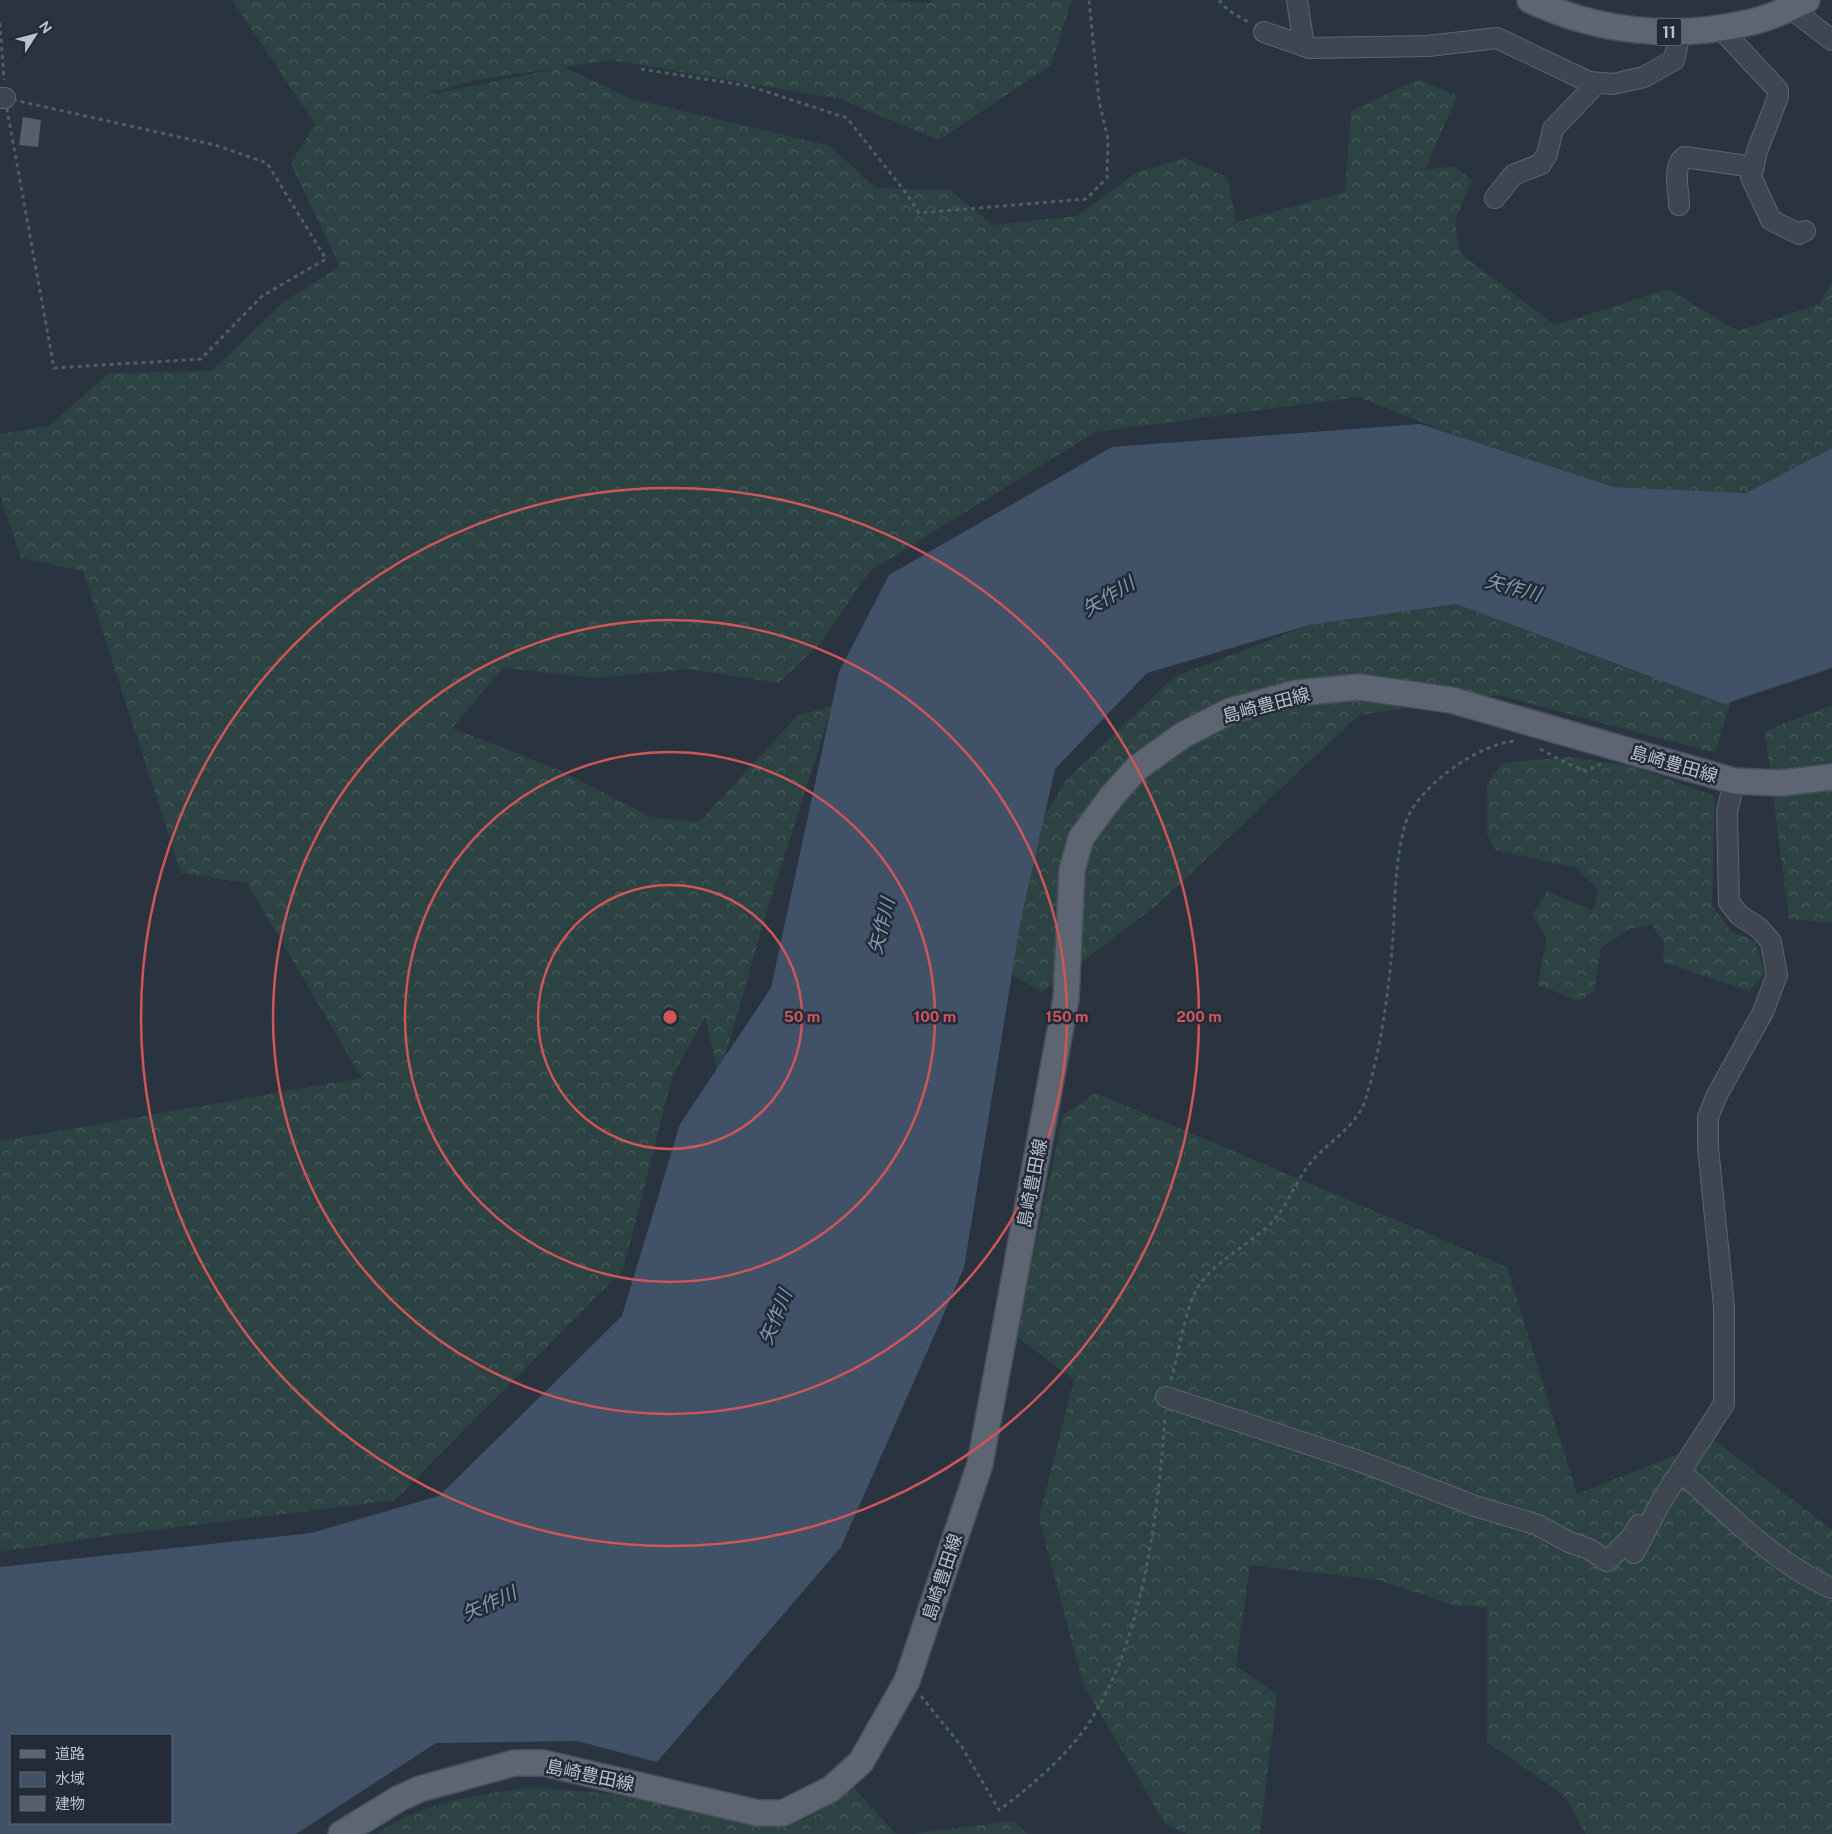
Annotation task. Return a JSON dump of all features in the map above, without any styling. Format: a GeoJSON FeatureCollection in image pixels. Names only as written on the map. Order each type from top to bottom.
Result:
{"type":"FeatureCollection","features":[{"type":"Feature","properties":{"kind":"main road","name":"11"},"geometry":{"type":"LineString","coordinates":[[1530,0],[1580,20],[1616,28],[1680,33],[1760,20],[1799,4]]}},
{"type":"Feature","properties":{"kind":"main road","name":"島崎豊田線"},"geometry":{"type":"LineString","coordinates":[[341,1834],[398,1799],[420,1788],[514,1763],[543,1763],[758,1813],[783,1813],[831,1789],[861,1762],[907,1681],[980,1464],[1066,999],[1072,870],[1081,838],[1112,796],[1137,768],[1183,735],[1230,712],[1296,693],[1359,687],[1451,700],[1734,781],[1782,782],[1832,777]]}},
{"type":"Feature","properties":{"kind":"street"},"geometry":{"type":"LineString","coordinates":[[1297,0],[1304,46]]}},
{"type":"Feature","properties":{"kind":"street"},"geometry":{"type":"LineString","coordinates":[[1799,4],[1832,40]]}},
{"type":"Feature","properties":{"kind":"street"},"geometry":{"type":"LineString","coordinates":[[1720,28],[1778,90],[1778,97],[1757,151],[1751,177],[1771,220],[1799,234],[1805,231]]}},
{"type":"Feature","properties":{"kind":"street"},"geometry":{"type":"LineString","coordinates":[[1264,32],[1310,48],[1428,46],[1497,38],[1589,82],[1613,84],[1644,77],[1674,60],[1680,33]]}},
{"type":"Feature","properties":{"kind":"street"},"geometry":{"type":"LineString","coordinates":[[1495,198],[1513,175],[1541,164],[1547,154],[1553,129],[1568,111],[1597,83]]}},
{"type":"Feature","properties":{"kind":"street"},"geometry":{"type":"LineString","coordinates":[[1679,205],[1677,170],[1678,162],[1684,157],[1754,168]]}},
{"type":"Feature","properties":{"kind":"street"},"geometry":{"type":"LineString","coordinates":[[1634,1553],[1662,1500],[1724,1404],[1724,1306],[1708,1147],[1708,1117],[1717,1095],[1763,1012],[1777,975],[1771,942],[1759,928],[1739,916],[1729,902],[1727,812],[1734,781]]}},
{"type":"Feature","properties":{"kind":"street"},"geometry":{"type":"LineString","coordinates":[[1166,1397],[1359,1461],[1475,1506],[1538,1524],[1569,1542],[1589,1549],[1608,1562],[1631,1538],[1649,1510],[1681,1472],[1771,1551],[1813,1581],[1832,1588]]}},
{"type":"Feature","properties":{"kind":"path"},"geometry":{"type":"LineString","coordinates":[[641,69],[749,86],[847,118],[906,193],[919,213],[1086,199],[1107,178],[1108,139],[1099,101],[1089,0]]}},
{"type":"Feature","properties":{"kind":"path"},"geometry":{"type":"LineString","coordinates":[[1219,0],[1228,10],[1264,32]]}},
{"type":"Feature","properties":{"kind":"path"},"geometry":{"type":"LineString","coordinates":[[0,23],[3,98],[54,368],[201,359],[262,296],[326,259],[267,163],[215,145],[3,98]]}},
{"type":"Feature","properties":{"kind":"path"},"geometry":{"type":"LineString","coordinates":[[907,1681],[934,1710],[962,1747],[999,1810],[1026,1791],[1073,1744],[1102,1701],[1123,1652],[1147,1569],[1159,1498],[1166,1397],[1185,1325],[1198,1286],[1220,1262],[1269,1225],[1284,1208],[1300,1176],[1314,1159],[1341,1133],[1364,1103],[1379,1039],[1392,938],[1395,881],[1405,824],[1411,810],[1427,790],[1463,762],[1495,745],[1522,741]]}},
{"type":"Feature","properties":{"kind":"path"},"geometry":{"type":"LineString","coordinates":[[1531,744],[1566,763],[1586,771],[1595,769],[1608,759]]}},
{"type":"Feature","properties":{"kind":"green space"},"geometry":{"type":"Polygon","coordinates":[[[232,0],[879,0],[929,3],[932,0],[1072,0],[1051,65],[939,140],[840,99],[611,60],[564,67],[629,98],[830,146],[876,188],[950,190],[993,225],[1077,216],[1137,172],[1185,158],[1227,177],[1236,222],[1345,192],[1351,111],[1419,79],[1457,96],[1425,170],[1454,166],[1472,180],[1455,220],[1460,253],[1555,325],[1668,289],[1738,331],[1819,304],[1832,282],[1832,448],[1746,493],[1614,487],[1457,436],[1358,397],[1096,432],[871,570],[821,642],[779,683],[688,669],[596,678],[503,668],[452,728],[559,770],[651,817],[699,822],[798,715],[832,706],[765,917],[719,1077],[705,1017],[673,1074],[623,1270],[395,1500],[108,1536],[0,1552],[0,1141],[362,1078],[247,883],[181,873],[83,571],[21,558],[0,495],[0,434],[49,426],[109,373],[212,371],[282,303],[340,266],[291,164],[315,124],[232,0]],[[549,70],[476,80],[417,97],[549,70]]]}},
{"type":"Feature","properties":{"kind":"green space"},"geometry":{"type":"Polygon","coordinates":[[[1456,604],[1635,671],[1731,701],[1715,753],[1498,695],[1359,715],[1158,904],[1042,992],[979,956],[996,899],[1066,780],[1174,677],[1309,625],[1456,604]]]}},
{"type":"Feature","properties":{"kind":"green space"},"geometry":{"type":"Polygon","coordinates":[[[1832,705],[1832,923],[1789,919],[1765,731],[1832,705]]]}},
{"type":"Feature","properties":{"kind":"green space"},"geometry":{"type":"Polygon","coordinates":[[[1569,757],[1632,766],[1715,796],[1712,906],[1732,932],[1755,941],[1765,974],[1749,991],[1663,962],[1664,943],[1652,925],[1629,929],[1601,948],[1594,991],[1579,1001],[1538,985],[1547,938],[1532,915],[1547,891],[1593,911],[1599,890],[1576,868],[1496,850],[1487,835],[1487,786],[1502,763],[1569,757]]]}},
{"type":"Feature","properties":{"kind":"green space"},"geometry":{"type":"Polygon","coordinates":[[[1096,1093],[1507,1267],[1577,1494],[1714,1440],[1832,1530],[1832,1834],[1586,1834],[1565,1796],[1487,1742],[1487,1607],[1453,1605],[1378,1580],[1250,1565],[1236,1666],[1277,1694],[1260,1834],[1188,1834],[1165,1824],[1083,1684],[1039,1518],[1074,1380],[1016,1336],[1063,1115],[1096,1093]]]}},
{"type":"Feature","properties":{"kind":"green space"},"geometry":{"type":"Polygon","coordinates":[[[533,1787],[610,1794],[757,1823],[804,1820],[853,1787],[896,1834],[377,1834],[413,1814],[432,1807],[492,1793],[533,1787]]]}},
{"type":"Feature","properties":{"kind":"green space"},"geometry":{"type":"Polygon","coordinates":[[[1013,1821],[1028,1834],[910,1834],[1013,1821]]]}},
{"type":"Feature","properties":{"kind":"water","name":"矢作川"},"geometry":{"type":"Polygon","coordinates":[[[1420,424],[1614,487],[1746,493],[1832,448],[1832,668],[1724,704],[1456,604],[1309,625],[1147,673],[1055,769],[1021,919],[964,1268],[841,1547],[657,1762],[577,1741],[436,1743],[296,1834],[0,1834],[0,1567],[311,1533],[439,1496],[622,1316],[680,1124],[771,988],[839,672],[889,575],[1112,447],[1420,424]]]}},
{"type":"Feature","properties":{"kind":"building"},"geometry":{"type":"Polygon","coordinates":[[[23,117],[41,120],[38,147],[19,145],[23,117]]]}}]}
